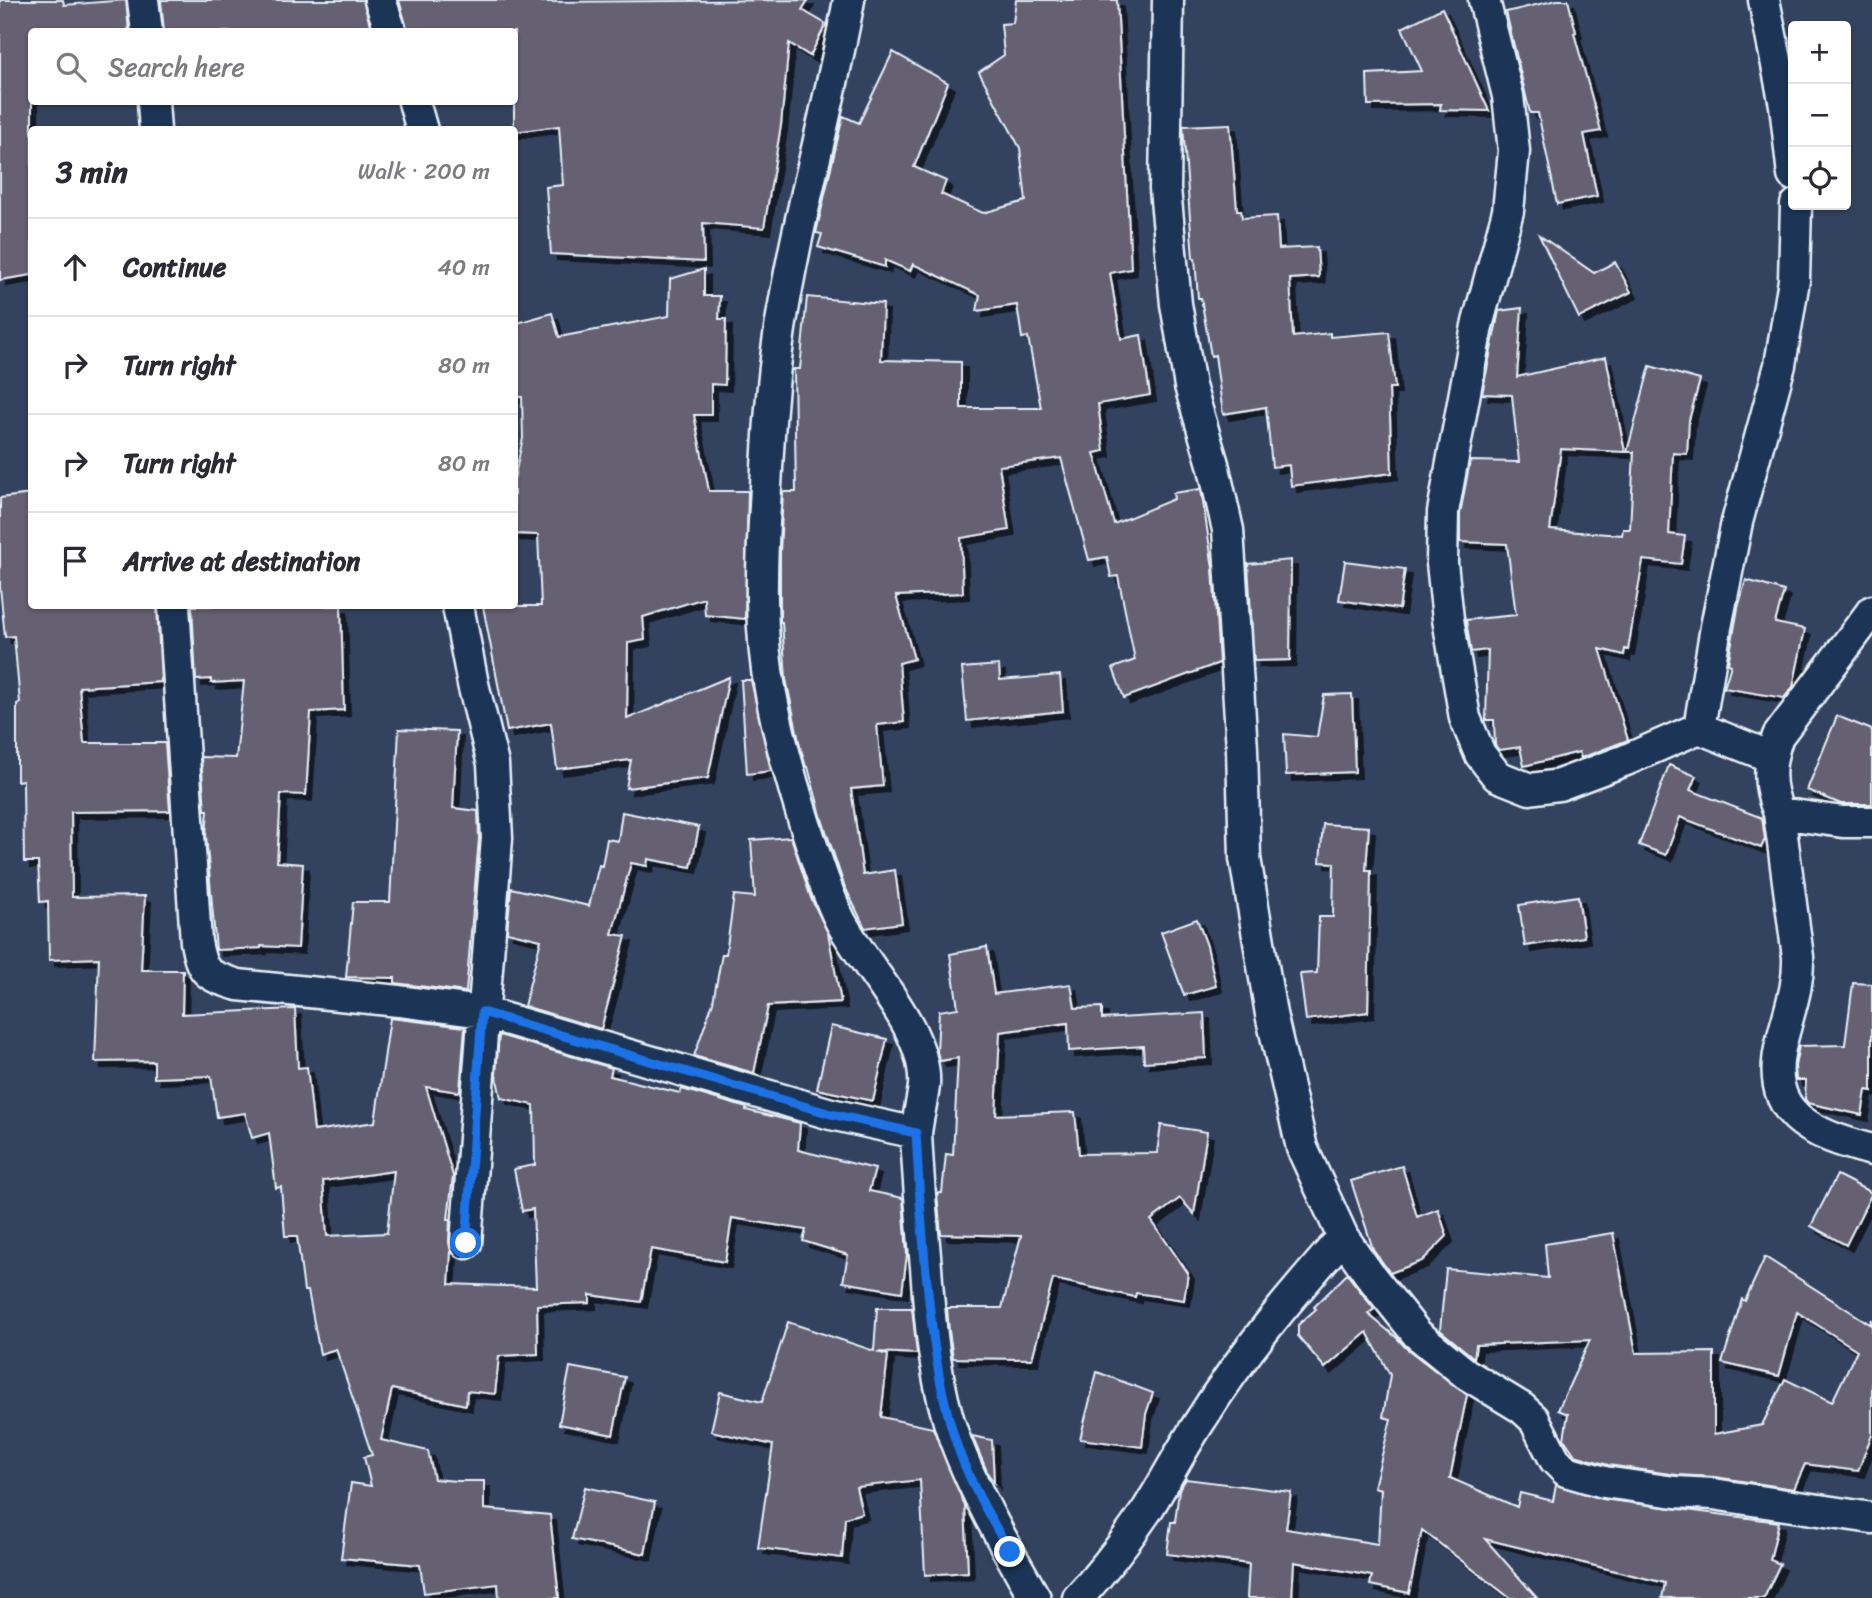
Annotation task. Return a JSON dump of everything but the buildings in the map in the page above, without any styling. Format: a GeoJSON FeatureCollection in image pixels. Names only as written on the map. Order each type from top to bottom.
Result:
{"type":"FeatureCollection","features":[{"type":"Feature","properties":{"kind":"street"},"geometry":{"type":"LineString","coordinates":[[144,0],[147,28]]}},
{"type":"Feature","properties":{"kind":"street"},"geometry":{"type":"LineString","coordinates":[[380,0],[390,28]]}},
{"type":"Feature","properties":{"kind":"street"},"geometry":{"type":"LineString","coordinates":[[849,0],[838,64],[793,259],[780,331],[768,438],[762,550],[764,632],[770,693],[797,801],[839,919],[908,1025],[917,1047],[924,1086],[916,1133],[919,1205],[931,1331],[939,1383],[954,1439],[977,1493],[1035,1598]]}},
{"type":"Feature","properties":{"kind":"street"},"geometry":{"type":"LineString","coordinates":[[1168,0],[1165,188],[1175,304],[1188,375],[1228,530],[1242,749],[1245,858],[1271,1014],[1302,1148],[1343,1237],[1417,1334],[1466,1374],[1522,1408],[1534,1419],[1555,1460],[1566,1471],[1604,1482],[1713,1494],[1872,1518]]}},
{"type":"Feature","properties":{"kind":"street"},"geometry":{"type":"LineString","coordinates":[[1484,0],[1508,96],[1514,151],[1508,211],[1477,326],[1443,512],[1442,563],[1465,718],[1480,754],[1497,776],[1530,789],[1559,785],[1699,729],[1771,757]]}},
{"type":"Feature","properties":{"kind":"street"},"geometry":{"type":"LineString","coordinates":[[1764,0],[1785,105],[1790,147]]}},
{"type":"Feature","properties":{"kind":"street"},"geometry":{"type":"LineString","coordinates":[[153,105],[155,126]]}},
{"type":"Feature","properties":{"kind":"street"},"geometry":{"type":"LineString","coordinates":[[415,105],[421,126]]}},
{"type":"Feature","properties":{"kind":"street"},"geometry":{"type":"LineString","coordinates":[[1699,729],[1737,522],[1780,365],[1794,280],[1796,210]]}},
{"type":"Feature","properties":{"kind":"street"},"geometry":{"type":"LineString","coordinates":[[174,609],[196,942],[200,965],[213,977],[238,985],[482,1012],[831,1114],[916,1133]]}},
{"type":"Feature","properties":{"kind":"street"},"geometry":{"type":"LineString","coordinates":[[459,609],[473,684],[493,764],[497,838],[466,1243]]}},
{"type":"Feature","properties":{"kind":"street"},"geometry":{"type":"LineString","coordinates":[[1872,611],[1778,736],[1771,757],[1769,776],[1779,813],[1798,957],[1799,979],[1777,1060],[1785,1105],[1795,1118],[1816,1132],[1872,1150]]}},
{"type":"Feature","properties":{"kind":"street"},"geometry":{"type":"LineString","coordinates":[[1779,813],[1843,822],[1872,822]]}},
{"type":"Feature","properties":{"kind":"street"},"geometry":{"type":"LineString","coordinates":[[1078,1598],[1104,1570],[1147,1510],[1201,1419],[1247,1350],[1285,1302],[1343,1237]]}},
{"type":"Feature","properties":{"kind":"route"},"geometry":{"type":"LineString","coordinates":[[466,1243],[482,1012],[831,1114],[916,1133],[919,1205],[931,1331],[939,1383],[954,1439],[977,1493],[1010,1552]]}}]}
